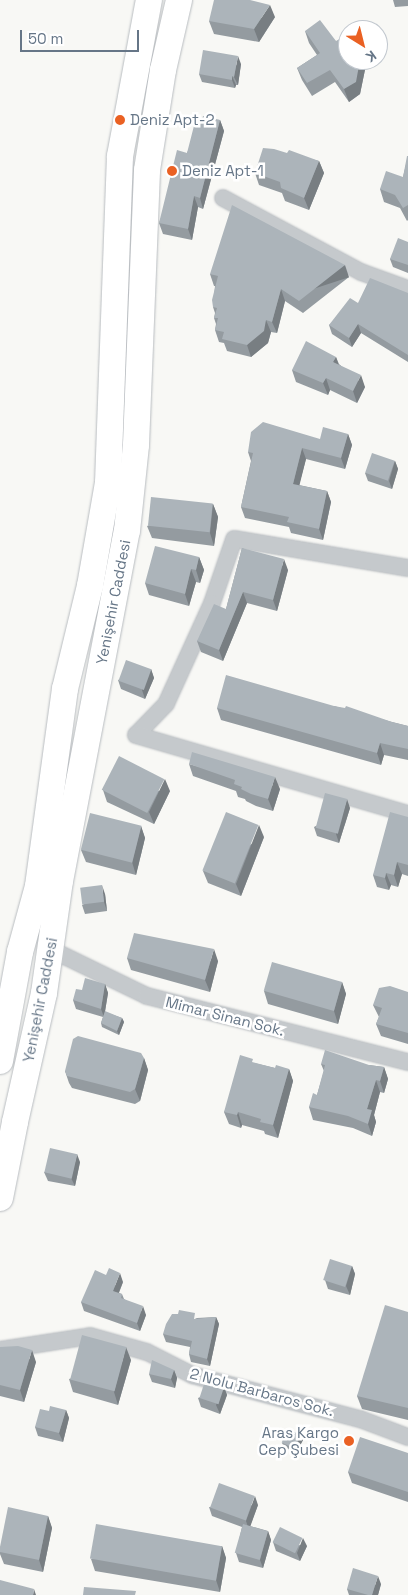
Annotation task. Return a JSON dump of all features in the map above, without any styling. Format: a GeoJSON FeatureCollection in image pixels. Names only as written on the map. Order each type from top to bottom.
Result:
{"type":"FeatureCollection","features":[{"type":"Feature","properties":{"kind":"main road","name":"Yenişehir Caddesi"},"geometry":{"type":"LineString","coordinates":[[0,1061],[20,952],[38,886],[65,689],[90,586],[108,483],[120,156],[149,0]]}},
{"type":"Feature","properties":{"kind":"main road","name":"Yenişehir Caddesi"},"geometry":{"type":"LineString","coordinates":[[0,1198],[44,993],[60,881],[127,531],[136,445],[147,170],[163,70],[179,0]]}},
{"type":"Feature","properties":{"kind":"street"},"geometry":{"type":"LineString","coordinates":[[223,198],[361,272],[408,289]]}},
{"type":"Feature","properties":{"kind":"street"},"geometry":{"type":"LineString","coordinates":[[408,568],[234,539],[212,603],[166,704],[136,735],[408,814]]}},
{"type":"Feature","properties":{"kind":"street","name":"Mimar Sinan Sok."},"geometry":{"type":"LineString","coordinates":[[50,949],[147,996],[408,1062]]}},
{"type":"Feature","properties":{"kind":"street","name":"2 Nolu Barbaros Sok."},"geometry":{"type":"LineString","coordinates":[[0,1350],[90,1336],[147,1352],[192,1375],[360,1419],[408,1436]]}},
{"type":"Feature","properties":{"kind":"building"},"geometry":{"type":"Polygon","coordinates":[[[214,0],[250,0],[270,5],[254,29],[209,21],[214,0]]]}},
{"type":"Feature","properties":{"kind":"building"},"geometry":{"type":"Polygon","coordinates":[[[320,20],[336,41],[338,40],[338,70],[358,70],[356,82],[344,89],[330,70],[307,83],[297,68],[320,53],[305,31],[320,20]]]}},
{"type":"Feature","properties":{"kind":"building"},"geometry":{"type":"Polygon","coordinates":[[[203,50],[238,56],[232,80],[199,74],[203,50]]]}},
{"type":"Feature","properties":{"kind":"building"},"geometry":{"type":"Polygon","coordinates":[[[203,116],[220,120],[200,198],[194,196],[188,229],[159,223],[177,150],[187,153],[196,118],[202,119],[203,116]]]}},
{"type":"Feature","properties":{"kind":"building"},"geometry":{"type":"Polygon","coordinates":[[[263,148],[287,153],[289,150],[319,161],[304,198],[281,188],[280,182],[255,173],[263,148]]]}},
{"type":"Feature","properties":{"kind":"building"},"geometry":{"type":"Polygon","coordinates":[[[407,156],[408,205],[403,208],[395,195],[380,189],[386,171],[403,177],[407,156]]]}},
{"type":"Feature","properties":{"kind":"building"},"geometry":{"type":"Polygon","coordinates":[[[232,205],[345,265],[299,301],[281,289],[272,322],[266,320],[264,331],[247,345],[222,339],[224,332],[215,330],[218,318],[214,318],[217,308],[213,307],[212,300],[218,276],[210,274],[232,205]]]}},
{"type":"Feature","properties":{"kind":"building"},"geometry":{"type":"Polygon","coordinates":[[[398,238],[408,242],[408,265],[390,259],[398,238]]]}},
{"type":"Feature","properties":{"kind":"building"},"geometry":{"type":"Polygon","coordinates":[[[370,278],[408,293],[408,355],[358,324],[349,338],[329,325],[350,298],[358,303],[370,278]]]}},
{"type":"Feature","properties":{"kind":"building"},"geometry":{"type":"Polygon","coordinates":[[[306,341],[336,357],[333,362],[361,375],[353,391],[326,378],[323,383],[292,370],[306,341]]]}},
{"type":"Feature","properties":{"kind":"building"},"geometry":{"type":"Polygon","coordinates":[[[263,422],[320,439],[323,427],[348,434],[341,458],[302,448],[293,484],[327,491],[319,529],[287,522],[289,517],[241,507],[253,453],[248,452],[251,432],[263,422]]]}},
{"type":"Feature","properties":{"kind":"building"},"geometry":{"type":"Polygon","coordinates":[[[372,453],[395,461],[388,481],[365,473],[372,453]]]}},
{"type":"Feature","properties":{"kind":"building"},"geometry":{"type":"Polygon","coordinates":[[[151,497],[213,503],[210,532],[148,526],[151,497]]]}},
{"type":"Feature","properties":{"kind":"building"},"geometry":{"type":"Polygon","coordinates":[[[155,546],[199,557],[196,570],[191,569],[185,594],[145,583],[155,546]]]}},
{"type":"Feature","properties":{"kind":"building"},"geometry":{"type":"Polygon","coordinates":[[[242,548],[284,559],[273,600],[243,592],[219,650],[197,641],[214,604],[226,609],[242,548]]]}},
{"type":"Feature","properties":{"kind":"building"},"geometry":{"type":"Polygon","coordinates":[[[126,660],[151,669],[144,690],[118,681],[126,660]]]}},
{"type":"Feature","properties":{"kind":"building"},"geometry":{"type":"Polygon","coordinates":[[[226,675],[334,706],[345,708],[346,706],[408,726],[408,749],[380,743],[377,753],[217,708],[226,675]]]}},
{"type":"Feature","properties":{"kind":"building"},"geometry":{"type":"Polygon","coordinates":[[[192,752],[275,777],[268,799],[241,789],[242,787],[234,784],[235,780],[189,764],[192,752]]]}},
{"type":"Feature","properties":{"kind":"building"},"geometry":{"type":"Polygon","coordinates":[[[119,756],[164,779],[147,813],[102,790],[119,756]]]}},
{"type":"Feature","properties":{"kind":"building"},"geometry":{"type":"Polygon","coordinates":[[[325,793],[347,799],[338,834],[316,828],[325,793]]]}},
{"type":"Feature","properties":{"kind":"building"},"geometry":{"type":"Polygon","coordinates":[[[226,812],[258,825],[235,884],[202,870],[226,812]]]}},
{"type":"Feature","properties":{"kind":"building"},"geometry":{"type":"Polygon","coordinates":[[[390,812],[408,817],[408,865],[397,862],[394,875],[386,873],[385,878],[373,875],[390,812]]]}},
{"type":"Feature","properties":{"kind":"building"},"geometry":{"type":"Polygon","coordinates":[[[90,813],[141,826],[132,863],[81,850],[90,813]]]}},
{"type":"Feature","properties":{"kind":"building"},"geometry":{"type":"Polygon","coordinates":[[[102,885],[104,902],[82,905],[80,888],[102,885]]]}},
{"type":"Feature","properties":{"kind":"building"},"geometry":{"type":"Polygon","coordinates":[[[134,933],[214,949],[205,980],[127,958],[134,933]]]}},
{"type":"Feature","properties":{"kind":"building"},"geometry":{"type":"Polygon","coordinates":[[[272,962],[342,982],[334,1011],[264,991],[272,962]]]}},
{"type":"Feature","properties":{"kind":"building"},"geometry":{"type":"Polygon","coordinates":[[[85,978],[105,984],[101,1009],[73,1000],[76,989],[82,990],[85,978]]]}},
{"type":"Feature","properties":{"kind":"building"},"geometry":{"type":"Polygon","coordinates":[[[390,986],[408,992],[408,1033],[376,1024],[382,1008],[373,1005],[379,988],[390,986]]]}},
{"type":"Feature","properties":{"kind":"building"},"geometry":{"type":"Polygon","coordinates":[[[105,1011],[122,1018],[117,1031],[101,1023],[105,1011]]]}},
{"type":"Feature","properties":{"kind":"building"},"geometry":{"type":"Polygon","coordinates":[[[78,1036],[141,1053],[144,1058],[135,1089],[130,1092],[67,1076],[65,1071],[73,1039],[78,1036]]]}},
{"type":"Feature","properties":{"kind":"building"},"geometry":{"type":"Polygon","coordinates":[[[325,1050],[369,1065],[384,1067],[380,1081],[376,1080],[367,1109],[372,1110],[368,1124],[348,1116],[309,1107],[313,1093],[317,1095],[325,1065],[321,1064],[325,1050]]]}},
{"type":"Feature","properties":{"kind":"building"},"geometry":{"type":"Polygon","coordinates":[[[240,1055],[253,1059],[252,1062],[275,1068],[276,1065],[289,1069],[273,1125],[260,1122],[261,1119],[238,1112],[237,1115],[224,1112],[240,1055]]]}},
{"type":"Feature","properties":{"kind":"building"},"geometry":{"type":"Polygon","coordinates":[[[50,1148],[77,1154],[72,1179],[44,1172],[50,1148]]]}},
{"type":"Feature","properties":{"kind":"building"},"geometry":{"type":"Polygon","coordinates":[[[330,1259],[352,1266],[345,1287],[323,1280],[330,1259]]]}},
{"type":"Feature","properties":{"kind":"building"},"geometry":{"type":"Polygon","coordinates":[[[109,1268],[120,1273],[113,1291],[122,1294],[121,1298],[143,1306],[137,1323],[81,1302],[95,1270],[106,1275],[109,1268]]]}},
{"type":"Feature","properties":{"kind":"building"},"geometry":{"type":"Polygon","coordinates":[[[385,1305],[408,1312],[408,1408],[357,1396],[385,1305]]]}},
{"type":"Feature","properties":{"kind":"building"},"geometry":{"type":"Polygon","coordinates":[[[179,1310],[195,1313],[194,1319],[216,1317],[207,1359],[189,1354],[192,1341],[163,1334],[172,1314],[178,1314],[179,1310]]]}},
{"type":"Feature","properties":{"kind":"building"},"geometry":{"type":"Polygon","coordinates":[[[82,1335],[126,1347],[115,1391],[70,1379],[82,1335]]]}},
{"type":"Feature","properties":{"kind":"building"},"geometry":{"type":"Polygon","coordinates":[[[18,1346],[32,1350],[20,1390],[0,1385],[0,1347],[18,1346]]]}},
{"type":"Feature","properties":{"kind":"building"},"geometry":{"type":"Polygon","coordinates":[[[152,1360],[174,1370],[171,1379],[149,1374],[152,1360]]]}},
{"type":"Feature","properties":{"kind":"building"},"geometry":{"type":"Polygon","coordinates":[[[205,1381],[224,1387],[218,1404],[199,1398],[205,1381]]]}},
{"type":"Feature","properties":{"kind":"building"},"geometry":{"type":"Polygon","coordinates":[[[50,1406],[66,1410],[59,1433],[35,1427],[40,1409],[49,1411],[50,1406]]]}},
{"type":"Feature","properties":{"kind":"building"},"geometry":{"type":"Polygon","coordinates":[[[288,1429],[301,1435],[294,1449],[282,1443],[288,1429]]]}},
{"type":"Feature","properties":{"kind":"building"},"geometry":{"type":"Polygon","coordinates":[[[360,1437],[408,1453],[408,1492],[348,1472],[360,1437]]]}},
{"type":"Feature","properties":{"kind":"building"},"geometry":{"type":"Polygon","coordinates":[[[219,1483],[255,1496],[246,1520],[210,1507],[219,1483]]]}},
{"type":"Feature","properties":{"kind":"building"},"geometry":{"type":"Polygon","coordinates":[[[8,1507],[48,1516],[39,1560],[0,1552],[8,1507]]]}},
{"type":"Feature","properties":{"kind":"building"},"geometry":{"type":"Polygon","coordinates":[[[96,1524],[222,1546],[216,1581],[90,1558],[96,1524]]]}},
{"type":"Feature","properties":{"kind":"building"},"geometry":{"type":"Polygon","coordinates":[[[243,1524],[268,1531],[260,1560],[235,1553],[243,1524]]]}},
{"type":"Feature","properties":{"kind":"building"},"geometry":{"type":"Polygon","coordinates":[[[280,1527],[302,1538],[295,1553],[273,1542],[280,1527]]]}},
{"type":"Feature","properties":{"kind":"building"},"geometry":{"type":"Polygon","coordinates":[[[353,1568],[378,1576],[372,1595],[347,1589],[353,1568]]]}},
{"type":"Feature","properties":{"kind":"building"},"geometry":{"type":"Polygon","coordinates":[[[0,1580],[34,1589],[33,1595],[0,1595],[0,1580]]]}},
{"type":"Feature","properties":{"kind":"building"},"geometry":{"type":"Polygon","coordinates":[[[84,1587],[136,1591],[135,1595],[83,1595],[84,1587]]]}},
{"type":"Feature","properties":{"kind":"place","name":"Deniz Apt-2"},"geometry":{"type":"Point","coordinates":[120,120]}},
{"type":"Feature","properties":{"kind":"place","name":"Deniz Apt-1"},"geometry":{"type":"Point","coordinates":[172,171]}},
{"type":"Feature","properties":{"kind":"place","name":"Aras Kargo Cep Şubesi"},"geometry":{"type":"Point","coordinates":[349,1441]}}]}
